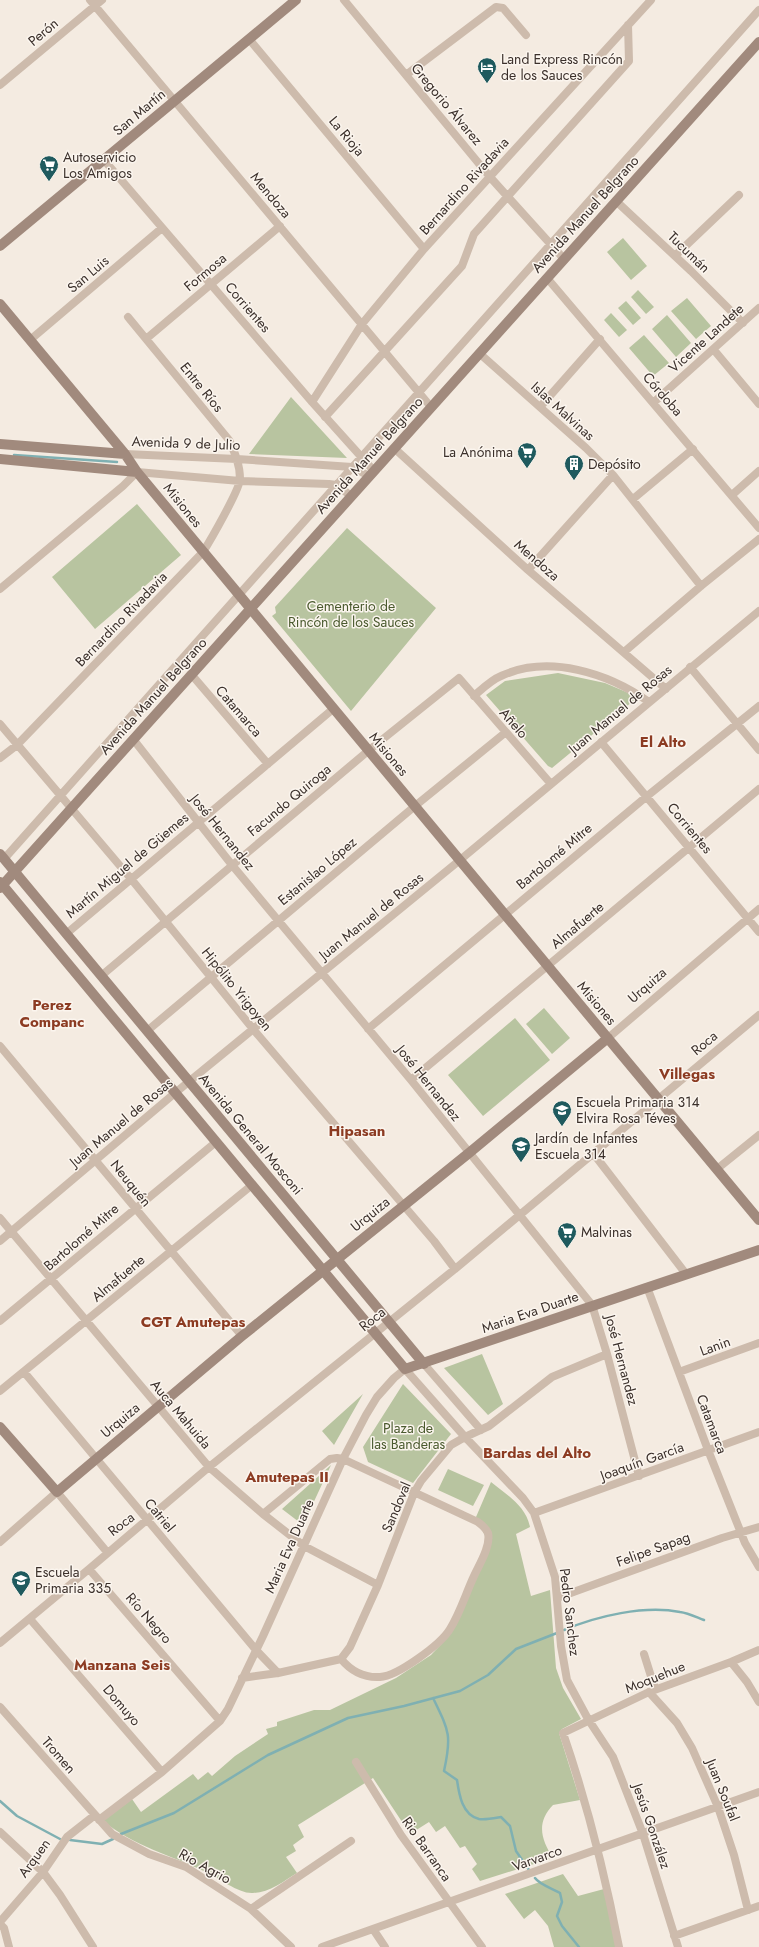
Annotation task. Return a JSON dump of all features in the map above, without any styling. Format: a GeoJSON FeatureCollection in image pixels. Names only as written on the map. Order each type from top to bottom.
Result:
{"type":"FeatureCollection","features":[{"type":"Feature","properties":{"kind":"street","name":"Perón"},"geometry":{"type":"LineString","coordinates":[[0,85],[92,3],[102,0]]}},
{"type":"Feature","properties":{"kind":"street","name":"San Martín"},"geometry":{"type":"LineString","coordinates":[[0,246],[296,0]]}},
{"type":"Feature","properties":{"kind":"street","name":"Gregorio Álvarez"},"geometry":{"type":"LineString","coordinates":[[344,0],[490,177],[564,259]]}},
{"type":"Feature","properties":{"kind":"street","name":"Bernardino Rivadavia"},"geometry":{"type":"LineString","coordinates":[[312,402],[362,324],[424,249],[651,0]]}},
{"type":"Feature","properties":{"kind":"street","name":"Mendoza"},"geometry":{"type":"LineString","coordinates":[[92,3],[175,100],[431,407]]}},
{"type":"Feature","properties":{"kind":"street"},"geometry":{"type":"LineString","coordinates":[[406,75],[496,7],[503,8],[526,35]]}},
{"type":"Feature","properties":{"kind":"street"},"geometry":{"type":"LineString","coordinates":[[2,857],[60,796],[337,485],[360,456],[759,10]]}},
{"type":"Feature","properties":{"kind":"street"},"geometry":{"type":"LineString","coordinates":[[325,417],[462,266],[474,234],[629,61],[628,25]]}},
{"type":"Feature","properties":{"kind":"street","name":"La Rioja"},"geometry":{"type":"LineString","coordinates":[[250,39],[424,249]]}},
{"type":"Feature","properties":{"kind":"street","name":"Avenida Manuel Belgrano"},"geometry":{"type":"LineString","coordinates":[[1,885],[758,45]]}},
{"type":"Feature","properties":{"kind":"street","name":"Corrientes"},"geometry":{"type":"LineString","coordinates":[[104,160],[360,456],[372,473]]}},
{"type":"Feature","properties":{"kind":"street"},"geometry":{"type":"LineString","coordinates":[[675,256],[739,195]]}},
{"type":"Feature","properties":{"kind":"street","name":"Tucumán"},"geometry":{"type":"LineString","coordinates":[[616,201],[675,256],[743,323]]}},
{"type":"Feature","properties":{"kind":"street","name":"Formosa"},"geometry":{"type":"LineString","coordinates":[[146,339],[280,226]]}},
{"type":"Feature","properties":{"kind":"street","name":"San Luis"},"geometry":{"type":"LineString","coordinates":[[30,340],[162,228]]}},
{"type":"Feature","properties":{"kind":"street","name":"Córdoba"},"geometry":{"type":"LineString","coordinates":[[547,278],[693,448],[759,528]]}},
{"type":"Feature","properties":{"kind":"street","name":"Misiones"},"geometry":{"type":"LineString","coordinates":[[0,304],[126,454],[137,472],[250,609],[759,1220]]}},
{"type":"Feature","properties":{"kind":"street","name":"Vicente Landete"},"geometry":{"type":"LineString","coordinates":[[653,403],[714,350],[759,308]]}},
{"type":"Feature","properties":{"kind":"street","name":"Entre Ríos"},"geometry":{"type":"LineString","coordinates":[[128,316],[229,440],[237,459],[240,481]]}},
{"type":"Feature","properties":{"kind":"street"},"geometry":{"type":"LineString","coordinates":[[540,407],[600,339]]}},
{"type":"Feature","properties":{"kind":"street"},"geometry":{"type":"LineString","coordinates":[[714,350],[759,404]]}},
{"type":"Feature","properties":{"kind":"street","name":"Islas Malvinas"},"geometry":{"type":"LineString","coordinates":[[479,353],[586,448],[613,476],[633,499],[701,586]]}},
{"type":"Feature","properties":{"kind":"street","name":"Avenida 9 de Julio"},"geometry":{"type":"LineString","coordinates":[[0,444],[126,454],[237,459],[352,467],[372,473]]}},
{"type":"Feature","properties":{"kind":"street","name":"Mendoza"},"geometry":{"type":"LineString","coordinates":[[394,448],[528,570],[666,689]]}},
{"type":"Feature","properties":{"kind":"street"},"geometry":{"type":"LineString","coordinates":[[633,499],[693,448]]}},
{"type":"Feature","properties":{"kind":"street"},"geometry":{"type":"LineString","coordinates":[[0,459],[240,481],[337,485],[351,496]]}},
{"type":"Feature","properties":{"kind":"street"},"geometry":{"type":"LineString","coordinates":[[732,495],[759,471]]}},
{"type":"Feature","properties":{"kind":"street"},"geometry":{"type":"LineString","coordinates":[[0,589],[123,486],[137,472]]}},
{"type":"Feature","properties":{"kind":"street"},"geometry":{"type":"LineString","coordinates":[[528,570],[613,476]]}},
{"type":"Feature","properties":{"kind":"street","name":"Bernardino Rivadavia"},"geometry":{"type":"LineString","coordinates":[[0,758],[17,745],[203,552],[216,531],[240,481]]}},
{"type":"Feature","properties":{"kind":"street"},"geometry":{"type":"LineString","coordinates":[[624,652],[759,539]]}},
{"type":"Feature","properties":{"kind":"street","name":"Juan Manuel de Rosas"},"geometry":{"type":"LineString","coordinates":[[0,1240],[189,1081],[460,860],[759,611]]}},
{"type":"Feature","properties":{"kind":"street"},"geometry":{"type":"LineString","coordinates":[[474,696],[502,675],[520,669],[557,666],[580,670],[606,679],[634,692],[649,702]]}},
{"type":"Feature","properties":{"kind":"street"},"geometry":{"type":"LineString","coordinates":[[690,667],[759,750]]}},
{"type":"Feature","properties":{"kind":"street","name":"Catamarca"},"geometry":{"type":"LineString","coordinates":[[191,674],[268,764]]}},
{"type":"Feature","properties":{"kind":"street","name":"Añelo"},"geometry":{"type":"LineString","coordinates":[[459,678],[551,784]]}},
{"type":"Feature","properties":{"kind":"street","name":"Facundo Quiroga"},"geometry":{"type":"LineString","coordinates":[[101,976],[368,751],[459,678]]}},
{"type":"Feature","properties":{"kind":"street","name":"Bartolomé Mitre"},"geometry":{"type":"LineString","coordinates":[[368,1029],[646,796],[759,706]]}},
{"type":"Feature","properties":{"kind":"street","name":"Martín Miguel de Güemes"},"geometry":{"type":"LineString","coordinates":[[66,934],[132,880],[333,709]]}},
{"type":"Feature","properties":{"kind":"street","name":"Hipólito Yrigoyen"},"geometry":{"type":"LineString","coordinates":[[0,724],[132,880],[253,1029],[403,1205],[455,1269]]}},
{"type":"Feature","properties":{"kind":"street","name":"Estanislao López"},"geometry":{"type":"LineString","coordinates":[[147,1031],[415,806],[506,732]]}},
{"type":"Feature","properties":{"kind":"street","name":"José Hernandez"},"geometry":{"type":"LineString","coordinates":[[133,739],[232,865],[411,1080],[592,1305],[640,1476]]}},
{"type":"Feature","properties":{"kind":"street","name":"Corrientes"},"geometry":{"type":"LineString","coordinates":[[601,742],[690,847],[759,932]]}},
{"type":"Feature","properties":{"kind":"street","name":"Almafuerte"},"geometry":{"type":"LineString","coordinates":[[411,1080],[759,789]]}},
{"type":"Feature","properties":{"kind":"street","name":"Avenida General Mosconi"},"geometry":{"type":"LineString","coordinates":[[2,857],[424,1364],[481,1430]]}},
{"type":"Feature","properties":{"kind":"street"},"geometry":{"type":"LineString","coordinates":[[1,885],[375,1333],[465,1436]]}},
{"type":"Feature","properties":{"kind":"street","name":"Urquiza"},"geometry":{"type":"LineString","coordinates":[[0,1542],[158,1406],[323,1270],[469,1153],[608,1038],[759,909]]}},
{"type":"Feature","properties":{"kind":"street","name":"Roca"},"geometry":{"type":"LineString","coordinates":[[0,1643],[89,1569],[107,1552],[148,1520],[209,1467],[455,1269],[759,1015]]}},
{"type":"Feature","properties":{"kind":"street","name":"Neuquén"},"geometry":{"type":"LineString","coordinates":[[0,1046],[242,1336]]}},
{"type":"Feature","properties":{"kind":"street"},"geometry":{"type":"LineString","coordinates":[[717,1169],[759,1135]]}},
{"type":"Feature","properties":{"kind":"street","name":"Bartolomé Mitre"},"geometry":{"type":"LineString","coordinates":[[0,1321],[52,1280],[216,1142]]}},
{"type":"Feature","properties":{"kind":"street"},"geometry":{"type":"LineString","coordinates":[[593,1153],[686,1274]]}},
{"type":"Feature","properties":{"kind":"street","name":"Almafuerte"},"geometry":{"type":"LineString","coordinates":[[0,1391],[88,1321],[252,1184]]}},
{"type":"Feature","properties":{"kind":"street","name":"Auca Mahuida"},"geometry":{"type":"LineString","coordinates":[[0,1218],[209,1467],[262,1514],[304,1546],[378,1585]]}},
{"type":"Feature","properties":{"kind":"street","name":"Maria Eva Duarte"},"geometry":{"type":"LineString","coordinates":[[97,1818],[162,1772],[220,1721],[228,1709],[256,1650],[343,1459],[377,1397],[394,1378],[406,1369],[592,1305],[759,1250]]}},
{"type":"Feature","properties":{"kind":"street","name":"Catamarca"},"geometry":{"type":"LineString","coordinates":[[647,1287],[708,1450],[750,1553],[759,1567]]}},
{"type":"Feature","properties":{"kind":"street","name":"Lanin"},"geometry":{"type":"LineString","coordinates":[[679,1372],[759,1343]]}},
{"type":"Feature","properties":{"kind":"street","name":"Sandoval"},"geometry":{"type":"LineString","coordinates":[[341,1659],[350,1647],[378,1585],[414,1493],[421,1481],[443,1454],[465,1436],[481,1430],[552,1377],[607,1354]]}},
{"type":"Feature","properties":{"kind":"street","name":"Catriel"},"geometry":{"type":"LineString","coordinates":[[24,1372],[256,1650],[278,1673]]}},
{"type":"Feature","properties":{"kind":"street"},"geometry":{"type":"LineString","coordinates":[[0,1427],[107,1552]]}},
{"type":"Feature","properties":{"kind":"street","name":"Joaquín García"},"geometry":{"type":"LineString","coordinates":[[534,1513],[759,1432]]}},
{"type":"Feature","properties":{"kind":"street","name":"Pedro Sanchez"},"geometry":{"type":"LineString","coordinates":[[465,1436],[524,1498],[534,1513],[555,1577],[561,1646],[567,1680],[588,1720]]}},
{"type":"Feature","properties":{"kind":"street"},"geometry":{"type":"LineString","coordinates":[[242,1678],[278,1673],[341,1659],[348,1668],[360,1674],[381,1677],[399,1670],[436,1645],[450,1630],[484,1555],[488,1534],[485,1528],[478,1522],[343,1459],[337,1458],[330,1459],[262,1514]]}},
{"type":"Feature","properties":{"kind":"street","name":"Felipe Sapag"},"geometry":{"type":"LineString","coordinates":[[557,1598],[722,1538],[759,1527]]}},
{"type":"Feature","properties":{"kind":"street","name":"Río Negro"},"geometry":{"type":"LineString","coordinates":[[89,1569],[220,1721]]}},
{"type":"Feature","properties":{"kind":"street","name":"Domuyo"},"geometry":{"type":"LineString","coordinates":[[30,1619],[162,1772]]}},
{"type":"Feature","properties":{"kind":"street","name":"Moquehue"},"geometry":{"type":"LineString","coordinates":[[597,1851],[582,1790],[563,1732],[652,1690],[731,1662],[759,1650]]}},
{"type":"Feature","properties":{"kind":"street"},"geometry":{"type":"LineString","coordinates":[[644,1654],[652,1690]]}},
{"type":"Feature","properties":{"kind":"street"},"geometry":{"type":"LineString","coordinates":[[731,1662],[747,1682],[759,1702]]}},
{"type":"Feature","properties":{"kind":"street","name":"Juan Soufal"},"geometry":{"type":"LineString","coordinates":[[652,1690],[677,1723],[692,1748],[718,1807],[734,1855],[748,1910]]}},
{"type":"Feature","properties":{"kind":"street","name":"Tromen"},"geometry":{"type":"LineString","coordinates":[[0,1707],[97,1818]]}},
{"type":"Feature","properties":{"kind":"street","name":"Jesús González"},"geometry":{"type":"LineString","coordinates":[[588,1720],[613,1757],[643,1834],[678,1947]]}},
{"type":"Feature","properties":{"kind":"street","name":"Rio Barranca"},"geometry":{"type":"LineString","coordinates":[[356,1762],[401,1835],[482,1947]]}},
{"type":"Feature","properties":{"kind":"street","name":"Varvarco"},"geometry":{"type":"LineString","coordinates":[[322,1947],[597,1851],[759,1792]]}},
{"type":"Feature","properties":{"kind":"street","name":"Arquen"},"geometry":{"type":"LineString","coordinates":[[0,1923],[43,1872],[67,1837],[97,1818]]}},
{"type":"Feature","properties":{"kind":"street","name":"Rio Agrio"},"geometry":{"type":"LineString","coordinates":[[97,1818],[112,1834],[149,1854],[186,1867],[251,1909],[291,1947]]}},
{"type":"Feature","properties":{"kind":"street"},"geometry":{"type":"LineString","coordinates":[[0,1832],[43,1872],[60,1895],[93,1947]]}},
{"type":"Feature","properties":{"kind":"street"},"geometry":{"type":"LineString","coordinates":[[251,1909],[351,1841]]}},
{"type":"Feature","properties":{"kind":"street"},"geometry":{"type":"LineString","coordinates":[[597,1851],[608,1889],[619,1947]]}},
{"type":"Feature","properties":{"kind":"street"},"geometry":{"type":"LineString","coordinates":[[674,1936],[759,1906]]}},
{"type":"Feature","properties":{"kind":"street"},"geometry":{"type":"LineString","coordinates":[[0,1923],[4,1928],[9,1947]]}},
{"type":"Feature","properties":{"kind":"street"},"geometry":{"type":"LineString","coordinates":[[373,1929],[385,1947]]}},
{"type":"Feature","properties":{"kind":"green space"},"geometry":{"type":"Polygon","coordinates":[[[623,238],[647,266],[631,280],[607,252],[623,238]]]}},
{"type":"Feature","properties":{"kind":"green space"},"geometry":{"type":"Polygon","coordinates":[[[638,290],[654,307],[646,314],[631,297],[638,290]]]}},
{"type":"Feature","properties":{"kind":"green space"},"geometry":{"type":"Polygon","coordinates":[[[687,298],[711,326],[696,339],[671,311],[687,298]]]}},
{"type":"Feature","properties":{"kind":"green space"},"geometry":{"type":"Polygon","coordinates":[[[626,301],[641,318],[633,325],[618,308],[626,301]]]}},
{"type":"Feature","properties":{"kind":"green space"},"geometry":{"type":"Polygon","coordinates":[[[611,313],[627,330],[619,337],[604,320],[611,313]]]}},
{"type":"Feature","properties":{"kind":"green space"},"geometry":{"type":"Polygon","coordinates":[[[667,315],[691,343],[676,357],[652,329],[667,315]]]}},
{"type":"Feature","properties":{"kind":"green space"},"geometry":{"type":"Polygon","coordinates":[[[644,335],[669,363],[653,376],[629,348],[644,335]]]}},
{"type":"Feature","properties":{"kind":"green space"},"geometry":{"type":"Polygon","coordinates":[[[291,397],[347,458],[249,454],[291,397]]]}},
{"type":"Feature","properties":{"kind":"green space"},"geometry":{"type":"Polygon","coordinates":[[[137,504],[181,555],[95,629],[52,577],[137,504]]]}},
{"type":"Feature","properties":{"kind":"green space","name":"Cementerio de Rincón de los Sauces"},"geometry":{"type":"Polygon","coordinates":[[[347,528],[436,608],[351,711],[272,616],[276,613],[275,607],[347,528]]]}},
{"type":"Feature","properties":{"kind":"green space"},"geometry":{"type":"Polygon","coordinates":[[[558,673],[605,683],[638,697],[552,768],[548,766],[486,695],[505,681],[558,673]]]}},
{"type":"Feature","properties":{"kind":"green space"},"geometry":{"type":"Polygon","coordinates":[[[544,1008],[570,1038],[552,1054],[526,1024],[544,1008]]]}},
{"type":"Feature","properties":{"kind":"green space"},"geometry":{"type":"Polygon","coordinates":[[[515,1018],[550,1060],[483,1116],[448,1075],[515,1018]]]}},
{"type":"Feature","properties":{"kind":"green space"},"geometry":{"type":"Polygon","coordinates":[[[482,1354],[503,1404],[488,1415],[444,1368],[482,1354]]]}},
{"type":"Feature","properties":{"kind":"green space","name":"Plaza de las Banderas"},"geometry":{"type":"Polygon","coordinates":[[[403,1384],[451,1434],[413,1483],[368,1462],[363,1447],[403,1384]]]}},
{"type":"Feature","properties":{"kind":"green space"},"geometry":{"type":"Polygon","coordinates":[[[363,1394],[334,1445],[322,1431],[363,1394]]]}},
{"type":"Feature","properties":{"kind":"green space"},"geometry":{"type":"Polygon","coordinates":[[[331,1465],[303,1525],[282,1509],[331,1465]]]}},
{"type":"Feature","properties":{"kind":"green space"},"geometry":{"type":"Polygon","coordinates":[[[448,1469],[484,1485],[473,1506],[438,1490],[448,1469]]]}},
{"type":"Feature","properties":{"kind":"green space"},"geometry":{"type":"Polygon","coordinates":[[[491,1482],[520,1507],[528,1520],[530,1527],[516,1534],[531,1596],[550,1590],[556,1668],[563,1688],[581,1719],[562,1729],[559,1733],[580,1800],[553,1805],[544,1818],[542,1825],[543,1838],[553,1858],[480,1881],[472,1869],[477,1864],[465,1846],[460,1848],[445,1826],[436,1832],[429,1822],[410,1834],[373,1778],[298,1825],[304,1837],[293,1845],[296,1851],[286,1857],[297,1873],[265,1891],[253,1893],[247,1893],[235,1888],[206,1872],[126,1837],[102,1820],[132,1799],[141,1812],[193,1774],[198,1780],[208,1772],[212,1776],[235,1756],[268,1734],[266,1729],[277,1726],[277,1722],[314,1710],[330,1710],[396,1678],[431,1655],[449,1636],[490,1546],[476,1517],[491,1482]]]}},
{"type":"Feature","properties":{"kind":"green space"},"geometry":{"type":"Polygon","coordinates":[[[563,1874],[578,1896],[604,1889],[621,1947],[554,1947],[548,1926],[535,1910],[524,1919],[505,1894],[563,1874]]]}},
{"type":"Feature","properties":{"kind":"waterway"},"geometry":{"type":"LineString","coordinates":[[14,455],[117,462]]}},
{"type":"Feature","properties":{"kind":"waterway"},"geometry":{"type":"LineString","coordinates":[[564,1630],[606,1616],[636,1611],[666,1610],[689,1614],[704,1620]]}},
{"type":"Feature","properties":{"kind":"waterway"},"geometry":{"type":"LineString","coordinates":[[121,1834],[174,1813],[268,1755],[348,1718],[404,1706],[460,1691],[488,1675],[516,1649],[557,1633]]}},
{"type":"Feature","properties":{"kind":"waterway"},"geometry":{"type":"LineString","coordinates":[[433,1698],[443,1718],[448,1733],[448,1749],[444,1771],[457,1780],[462,1803],[465,1809],[473,1817],[479,1819],[501,1817],[510,1826],[516,1851],[529,1870]]}},
{"type":"Feature","properties":{"kind":"waterway"},"geometry":{"type":"LineString","coordinates":[[0,1801],[17,1816],[60,1839]]}},
{"type":"Feature","properties":{"kind":"waterway"},"geometry":{"type":"LineString","coordinates":[[70,1840],[102,1844],[113,1839]]}},
{"type":"Feature","properties":{"kind":"waterway"},"geometry":{"type":"LineString","coordinates":[[535,1878],[543,1885],[560,1893],[562,1902],[557,1916],[562,1926],[579,1947]]}},
{"type":"Feature","properties":{"kind":"place","name":"Land Express Rincón de los Sauces"},"geometry":{"type":"Point","coordinates":[487,84]}},
{"type":"Feature","properties":{"kind":"place","name":"Autoservicio Los Amigos"},"geometry":{"type":"Point","coordinates":[49,182]}},
{"type":"Feature","properties":{"kind":"place","name":"La Anónima"},"geometry":{"type":"Point","coordinates":[527,469]}},
{"type":"Feature","properties":{"kind":"place","name":"Depósito"},"geometry":{"type":"Point","coordinates":[574,481]}},
{"type":"Feature","properties":{"kind":"place","name":"Escuela Primaria 314 Elvira Rosa Téves"},"geometry":{"type":"Point","coordinates":[562,1127]}},
{"type":"Feature","properties":{"kind":"place","name":"Jardín de Infantes Escuela 314"},"geometry":{"type":"Point","coordinates":[521,1163]}},
{"type":"Feature","properties":{"kind":"place","name":"Malvinas"},"geometry":{"type":"Point","coordinates":[567,1249]}},
{"type":"Feature","properties":{"kind":"place","name":"Escuela Primaria 335"},"geometry":{"type":"Point","coordinates":[21,1597]}},
{"type":"Feature","properties":{"kind":"district","name":"El Alto"},"geometry":{"type":"Point","coordinates":[663,742]}},
{"type":"Feature","properties":{"kind":"district","name":"Perez Companc"},"geometry":{"type":"Point","coordinates":[52,1014]}},
{"type":"Feature","properties":{"kind":"district","name":"Villegas"},"geometry":{"type":"Point","coordinates":[687,1074]}},
{"type":"Feature","properties":{"kind":"district","name":"Hipasan"},"geometry":{"type":"Point","coordinates":[357,1131]}},
{"type":"Feature","properties":{"kind":"district","name":"CGT Amutepas"},"geometry":{"type":"Point","coordinates":[193,1322]}},
{"type":"Feature","properties":{"kind":"district","name":"Bardas del Alto"},"geometry":{"type":"Point","coordinates":[537,1453]}},
{"type":"Feature","properties":{"kind":"district","name":"Amutepas II"},"geometry":{"type":"Point","coordinates":[287,1477]}},
{"type":"Feature","properties":{"kind":"district","name":"Manzana Seis"},"geometry":{"type":"Point","coordinates":[122,1665]}}]}
